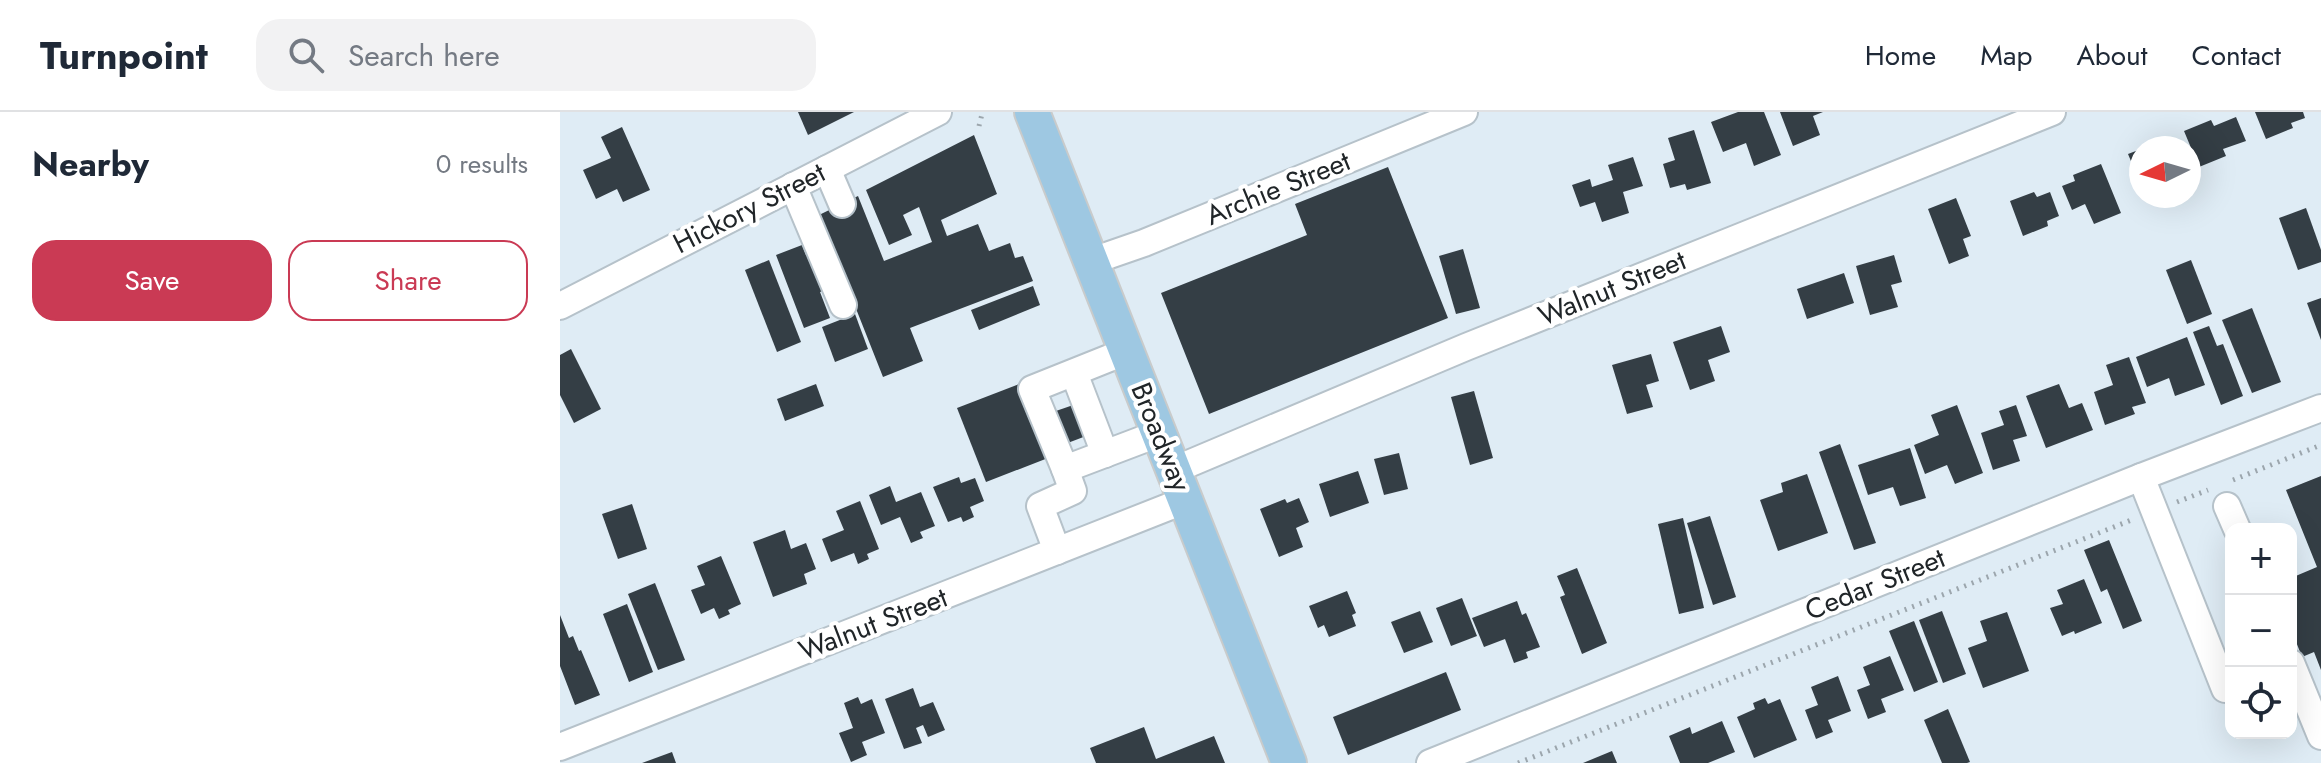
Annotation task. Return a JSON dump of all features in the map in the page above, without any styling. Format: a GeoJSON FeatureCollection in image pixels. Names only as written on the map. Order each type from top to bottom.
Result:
{"type":"FeatureCollection","features":[{"type":"Feature","properties":{"kind":"main road","name":"Broadway"},"geometry":{"type":"LineString","coordinates":[[1032,112],[1289,763]]}},
{"type":"Feature","properties":{"kind":"street","name":"Hickory Street"},"geometry":{"type":"LineString","coordinates":[[560,306],[938,112]]}},
{"type":"Feature","properties":{"kind":"street","name":"Archie Street"},"geometry":{"type":"LineString","coordinates":[[1092,261],[1144,243],[1464,112]]}},
{"type":"Feature","properties":{"kind":"street","name":"Walnut Street"},"geometry":{"type":"LineString","coordinates":[[560,747],[1057,551],[1180,485],[1466,347],[2052,112]]}},
{"type":"Feature","properties":{"kind":"street"},"geometry":{"type":"LineString","coordinates":[[827,169],[842,204]]}},
{"type":"Feature","properties":{"kind":"street"},"geometry":{"type":"LineString","coordinates":[[793,186],[843,305]]}},
{"type":"Feature","properties":{"kind":"street"},"geometry":{"type":"LineString","coordinates":[[1057,551],[1040,506],[1073,491],[1032,389],[1127,351]]}},
{"type":"Feature","properties":{"kind":"street"},"geometry":{"type":"LineString","coordinates":[[1074,373],[1105,454]]}},
{"type":"Feature","properties":{"kind":"street","name":"Cedar Street"},"geometry":{"type":"LineString","coordinates":[[1430,763],[2141,477],[2321,408]]}},
{"type":"Feature","properties":{"kind":"street"},"geometry":{"type":"LineString","coordinates":[[1065,469],[1160,433]]}},
{"type":"Feature","properties":{"kind":"street"},"geometry":{"type":"LineString","coordinates":[[2141,477],[2225,689]]}},
{"type":"Feature","properties":{"kind":"street"},"geometry":{"type":"LineString","coordinates":[[2293,667],[2321,736]]}},
{"type":"Feature","properties":{"kind":"path"},"geometry":{"type":"LineString","coordinates":[[979,126],[982,114]]}},
{"type":"Feature","properties":{"kind":"path","name":"Cedar Street"},"geometry":{"type":"LineString","coordinates":[[1518,763],[2154,511],[2224,502],[2321,445]]}},
{"type":"Feature","properties":{"kind":"building"},"geometry":{"type":"Polygon","coordinates":[[[798,112],[854,112],[808,135],[798,112]]]}},
{"type":"Feature","properties":{"kind":"building"},"geometry":{"type":"Polygon","coordinates":[[[1738,112],[1764,112],[1781,155],[1754,166],[1746,143],[1723,152],[1711,122],[1738,112]]]}},
{"type":"Feature","properties":{"kind":"building"},"geometry":{"type":"Polygon","coordinates":[[[1780,112],[1823,112],[1813,116],[1820,135],[1793,146],[1780,112]]]}},
{"type":"Feature","properties":{"kind":"building"},"geometry":{"type":"Polygon","coordinates":[[[2255,112],[2303,112],[2305,118],[2291,123],[2293,128],[2266,139],[2255,112]]]}},
{"type":"Feature","properties":{"kind":"building"},"geometry":{"type":"Polygon","coordinates":[[[2236,117],[2246,141],[2223,149],[2226,156],[2201,166],[2201,136],[2186,136],[2184,131],[2211,120],[2214,126],[2236,117]]]}},
{"type":"Feature","properties":{"kind":"building"},"geometry":{"type":"Polygon","coordinates":[[[622,127],[650,190],[623,202],[617,189],[596,199],[583,170],[611,158],[601,137],[622,127]]]}},
{"type":"Feature","properties":{"kind":"building"},"geometry":{"type":"Polygon","coordinates":[[[1694,130],[1711,183],[1687,190],[1685,184],[1670,188],[1663,164],[1675,160],[1668,138],[1694,130]]]}},
{"type":"Feature","properties":{"kind":"building"},"geometry":{"type":"Polygon","coordinates":[[[974,135],[997,194],[941,220],[947,236],[978,224],[989,251],[1010,243],[1015,258],[1023,256],[1033,281],[910,328],[923,361],[883,377],[819,215],[858,196],[884,261],[932,242],[919,207],[903,215],[912,235],[889,245],[866,190],[974,135]]]}},
{"type":"Feature","properties":{"kind":"building"},"geometry":{"type":"Polygon","coordinates":[[[1633,157],[1643,186],[1623,192],[1629,213],[1602,222],[1595,202],[1580,207],[1572,185],[1590,179],[1592,187],[1613,180],[1608,165],[1633,157]]]}},
{"type":"Feature","properties":{"kind":"building"},"geometry":{"type":"Polygon","coordinates":[[[2101,164],[2121,213],[2094,224],[2085,204],[2072,210],[2062,186],[2075,181],[2073,175],[2101,164]]]}},
{"type":"Feature","properties":{"kind":"building"},"geometry":{"type":"Polygon","coordinates":[[[1388,167],[1448,318],[1209,414],[1161,293],[1307,235],[1295,204],[1388,167]]]}},
{"type":"Feature","properties":{"kind":"building"},"geometry":{"type":"Polygon","coordinates":[[[2034,192],[2037,197],[2050,192],[2059,216],[2047,221],[2048,226],[2023,236],[2010,201],[2034,192]]]}},
{"type":"Feature","properties":{"kind":"building"},"geometry":{"type":"Polygon","coordinates":[[[1956,198],[1971,236],[1963,239],[1969,256],[1949,264],[1928,209],[1956,198]]]}},
{"type":"Feature","properties":{"kind":"building"},"geometry":{"type":"Polygon","coordinates":[[[2306,208],[2321,250],[2321,262],[2298,270],[2279,218],[2306,208]]]}},
{"type":"Feature","properties":{"kind":"building"},"geometry":{"type":"Polygon","coordinates":[[[802,245],[806,255],[817,251],[831,288],[820,292],[830,318],[804,328],[776,255],[802,245]]]}},
{"type":"Feature","properties":{"kind":"building"},"geometry":{"type":"Polygon","coordinates":[[[1463,249],[1480,308],[1456,314],[1439,256],[1463,249]]]}},
{"type":"Feature","properties":{"kind":"building"},"geometry":{"type":"Polygon","coordinates":[[[1894,255],[1902,282],[1891,285],[1898,307],[1870,315],[1856,266],[1894,255]]]}},
{"type":"Feature","properties":{"kind":"building"},"geometry":{"type":"Polygon","coordinates":[[[769,260],[801,342],[777,352],[745,270],[769,260]]]}},
{"type":"Feature","properties":{"kind":"building"},"geometry":{"type":"Polygon","coordinates":[[[2191,260],[2212,314],[2187,324],[2166,270],[2191,260]]]}},
{"type":"Feature","properties":{"kind":"building"},"geometry":{"type":"Polygon","coordinates":[[[1844,273],[1854,303],[1807,319],[1797,289],[1844,273]]]}},
{"type":"Feature","properties":{"kind":"building"},"geometry":{"type":"Polygon","coordinates":[[[1033,286],[1040,305],[979,330],[971,310],[1033,286]]]}},
{"type":"Feature","properties":{"kind":"building"},"geometry":{"type":"Polygon","coordinates":[[[2321,298],[2321,340],[2307,303],[2321,298]]]}},
{"type":"Feature","properties":{"kind":"building"},"geometry":{"type":"Polygon","coordinates":[[[2252,308],[2281,382],[2252,393],[2222,320],[2252,308]]]}},
{"type":"Feature","properties":{"kind":"building"},"geometry":{"type":"Polygon","coordinates":[[[855,314],[868,349],[835,362],[822,327],[855,314]]]}},
{"type":"Feature","properties":{"kind":"building"},"geometry":{"type":"Polygon","coordinates":[[[1721,326],[1730,352],[1708,360],[1715,381],[1690,390],[1673,342],[1721,326]]]}},
{"type":"Feature","properties":{"kind":"building"},"geometry":{"type":"Polygon","coordinates":[[[2209,326],[2217,346],[2223,344],[2243,396],[2221,405],[2193,332],[2209,326]]]}},
{"type":"Feature","properties":{"kind":"building"},"geometry":{"type":"Polygon","coordinates":[[[2187,337],[2205,385],[2175,396],[2169,378],[2147,387],[2136,357],[2187,337]]]}},
{"type":"Feature","properties":{"kind":"building"},"geometry":{"type":"Polygon","coordinates":[[[571,349],[601,409],[574,423],[560,395],[560,355],[571,349]]]}},
{"type":"Feature","properties":{"kind":"building"},"geometry":{"type":"Polygon","coordinates":[[[1651,354],[1659,381],[1646,385],[1653,407],[1627,414],[1612,365],[1651,354]]]}},
{"type":"Feature","properties":{"kind":"building"},"geometry":{"type":"Polygon","coordinates":[[[2129,357],[2146,403],[2132,407],[2135,414],[2105,425],[2094,392],[2113,385],[2106,365],[2129,357]]]}},
{"type":"Feature","properties":{"kind":"building"},"geometry":{"type":"Polygon","coordinates":[[[816,384],[824,406],[785,421],[777,399],[816,384]]]}},
{"type":"Feature","properties":{"kind":"building"},"geometry":{"type":"Polygon","coordinates":[[[1019,384],[1048,458],[986,482],[957,408],[1019,384]]]}},
{"type":"Feature","properties":{"kind":"building"},"geometry":{"type":"Polygon","coordinates":[[[2059,384],[2069,408],[2082,403],[2093,430],[2046,448],[2026,396],[2059,384]]]}},
{"type":"Feature","properties":{"kind":"building"},"geometry":{"type":"Polygon","coordinates":[[[1474,391],[1493,458],[1470,465],[1451,397],[1474,391]]]}},
{"type":"Feature","properties":{"kind":"building"},"geometry":{"type":"Polygon","coordinates":[[[1082,402],[1094,433],[1065,444],[1053,412],[1082,402]]]}},
{"type":"Feature","properties":{"kind":"building"},"geometry":{"type":"Polygon","coordinates":[[[1957,405],[1983,473],[1955,484],[1947,465],[1925,474],[1914,445],[1939,435],[1931,415],[1957,405]]]}},
{"type":"Feature","properties":{"kind":"building"},"geometry":{"type":"Polygon","coordinates":[[[2016,405],[2027,436],[2013,440],[2020,461],[1993,470],[1981,433],[2004,425],[1999,411],[2016,405]]]}},
{"type":"Feature","properties":{"kind":"building"},"geometry":{"type":"Polygon","coordinates":[[[1840,444],[1876,543],[1854,550],[1819,452],[1840,444]]]}},
{"type":"Feature","properties":{"kind":"building"},"geometry":{"type":"Polygon","coordinates":[[[1910,448],[1926,498],[1900,506],[1893,487],[1868,495],[1858,465],[1910,448]]]}},
{"type":"Feature","properties":{"kind":"building"},"geometry":{"type":"Polygon","coordinates":[[[1399,453],[1408,489],[1384,495],[1374,459],[1399,453]]]}},
{"type":"Feature","properties":{"kind":"building"},"geometry":{"type":"Polygon","coordinates":[[[1358,471],[1369,503],[1330,517],[1319,484],[1358,471]]]}},
{"type":"Feature","properties":{"kind":"building"},"geometry":{"type":"Polygon","coordinates":[[[1807,474],[1828,533],[1778,551],[1760,500],[1783,492],[1781,483],[1807,474]]]}},
{"type":"Feature","properties":{"kind":"building"},"geometry":{"type":"Polygon","coordinates":[[[2321,476],[2321,670],[2314,652],[2302,657],[2297,644],[2297,575],[2317,567],[2286,490],[2321,476]]]}},
{"type":"Feature","properties":{"kind":"building"},"geometry":{"type":"Polygon","coordinates":[[[959,477],[961,483],[975,478],[984,501],[970,507],[974,517],[963,522],[961,517],[948,522],[933,487],[959,477]]]}},
{"type":"Feature","properties":{"kind":"building"},"geometry":{"type":"Polygon","coordinates":[[[890,486],[896,502],[921,492],[935,526],[920,532],[923,538],[911,543],[900,517],[881,525],[869,495],[890,486]]]}},
{"type":"Feature","properties":{"kind":"building"},"geometry":{"type":"Polygon","coordinates":[[[1299,498],[1309,522],[1296,528],[1303,547],[1279,557],[1260,509],[1285,499],[1287,503],[1299,498]]]}},
{"type":"Feature","properties":{"kind":"building"},"geometry":{"type":"Polygon","coordinates":[[[860,501],[879,549],[867,554],[869,559],[858,564],[854,553],[831,562],[822,539],[844,530],[836,511],[860,501]]]}},
{"type":"Feature","properties":{"kind":"building"},"geometry":{"type":"Polygon","coordinates":[[[632,504],[647,549],[618,559],[602,514],[632,504]]]}},
{"type":"Feature","properties":{"kind":"building"},"geometry":{"type":"Polygon","coordinates":[[[1710,516],[1736,597],[1713,605],[1687,523],[1710,516]]]}},
{"type":"Feature","properties":{"kind":"building"},"geometry":{"type":"Polygon","coordinates":[[[1683,518],[1704,608],[1679,614],[1658,524],[1683,518]]]}},
{"type":"Feature","properties":{"kind":"building"},"geometry":{"type":"Polygon","coordinates":[[[785,530],[791,549],[806,543],[816,569],[804,574],[807,584],[773,597],[753,542],[785,530]]]}},
{"type":"Feature","properties":{"kind":"building"},"geometry":{"type":"Polygon","coordinates":[[[2109,540],[2142,621],[2123,629],[2107,589],[2101,592],[2084,550],[2109,540]]]}},
{"type":"Feature","properties":{"kind":"building"},"geometry":{"type":"Polygon","coordinates":[[[721,556],[741,604],[719,619],[714,608],[701,614],[691,590],[705,585],[697,566],[721,556]]]}},
{"type":"Feature","properties":{"kind":"building"},"geometry":{"type":"Polygon","coordinates":[[[1577,568],[1607,643],[1582,654],[1560,597],[1565,595],[1557,576],[1577,568]]]}},
{"type":"Feature","properties":{"kind":"building"},"geometry":{"type":"Polygon","coordinates":[[[2084,579],[2102,623],[2062,636],[2050,608],[2063,604],[2057,590],[2084,579]]]}},
{"type":"Feature","properties":{"kind":"building"},"geometry":{"type":"Polygon","coordinates":[[[655,583],[685,660],[658,670],[628,594],[655,583]]]}},
{"type":"Feature","properties":{"kind":"building"},"geometry":{"type":"Polygon","coordinates":[[[1347,591],[1356,613],[1352,615],[1356,626],[1329,637],[1324,625],[1318,628],[1309,606],[1347,591]]]}},
{"type":"Feature","properties":{"kind":"building"},"geometry":{"type":"Polygon","coordinates":[[[1462,598],[1477,636],[1451,646],[1436,608],[1462,598]]]}},
{"type":"Feature","properties":{"kind":"building"},"geometry":{"type":"Polygon","coordinates":[[[1517,601],[1522,615],[1526,613],[1540,647],[1526,652],[1528,658],[1514,663],[1505,639],[1484,647],[1472,618],[1517,601]]]}},
{"type":"Feature","properties":{"kind":"building"},"geometry":{"type":"Polygon","coordinates":[[[627,604],[653,672],[629,682],[603,614],[627,604]]]}},
{"type":"Feature","properties":{"kind":"building"},"geometry":{"type":"Polygon","coordinates":[[[1420,611],[1433,642],[1404,653],[1391,622],[1420,611]]]}},
{"type":"Feature","properties":{"kind":"building"},"geometry":{"type":"Polygon","coordinates":[[[1942,611],[1966,674],[1943,683],[1919,620],[1942,611]]]}},
{"type":"Feature","properties":{"kind":"building"},"geometry":{"type":"Polygon","coordinates":[[[2007,612],[2029,671],[1983,688],[1968,648],[1987,641],[1980,621],[2007,612]]]}},
{"type":"Feature","properties":{"kind":"building"},"geometry":{"type":"Polygon","coordinates":[[[560,615],[569,638],[573,636],[581,650],[600,695],[575,705],[560,666],[560,615]]]}},
{"type":"Feature","properties":{"kind":"building"},"geometry":{"type":"Polygon","coordinates":[[[1914,621],[1938,682],[1914,692],[1889,631],[1914,621]]]}},
{"type":"Feature","properties":{"kind":"building"},"geometry":{"type":"Polygon","coordinates":[[[1890,656],[1904,690],[1881,699],[1886,712],[1868,719],[1857,690],[1870,685],[1863,667],[1890,656]]]}},
{"type":"Feature","properties":{"kind":"building"},"geometry":{"type":"Polygon","coordinates":[[[1446,672],[1461,710],[1348,755],[1333,717],[1446,672]]]}},
{"type":"Feature","properties":{"kind":"building"},"geometry":{"type":"Polygon","coordinates":[[[1838,676],[1851,711],[1828,720],[1833,732],[1816,739],[1805,710],[1818,705],[1811,687],[1838,676]]]}},
{"type":"Feature","properties":{"kind":"building"},"geometry":{"type":"Polygon","coordinates":[[[913,688],[920,707],[933,702],[945,730],[928,737],[923,725],[916,728],[922,743],[904,749],[885,699],[913,688]]]}},
{"type":"Feature","properties":{"kind":"building"},"geometry":{"type":"Polygon","coordinates":[[[858,697],[861,704],[872,699],[885,733],[862,742],[867,755],[851,762],[839,733],[853,728],[844,703],[858,697]]]}},
{"type":"Feature","properties":{"kind":"building"},"geometry":{"type":"Polygon","coordinates":[[[1765,698],[1768,704],[1780,699],[1797,740],[1754,758],[1737,717],[1755,709],[1753,703],[1765,698]]]}},
{"type":"Feature","properties":{"kind":"building"},"geometry":{"type":"Polygon","coordinates":[[[1948,709],[1970,762],[1942,763],[1924,720],[1948,709]]]}},
{"type":"Feature","properties":{"kind":"building"},"geometry":{"type":"Polygon","coordinates":[[[1722,721],[1735,752],[1708,763],[1680,763],[1669,736],[1690,727],[1692,734],[1722,721]]]}},
{"type":"Feature","properties":{"kind":"building"},"geometry":{"type":"Polygon","coordinates":[[[1144,727],[1156,759],[1214,736],[1225,763],[1096,763],[1090,748],[1144,727]]]}},
{"type":"Feature","properties":{"kind":"building"},"geometry":{"type":"Polygon","coordinates":[[[1612,751],[1617,763],[1583,763],[1612,751]]]}},
{"type":"Feature","properties":{"kind":"building"},"geometry":{"type":"Polygon","coordinates":[[[672,752],[676,763],[642,763],[672,752]]]}}]}
